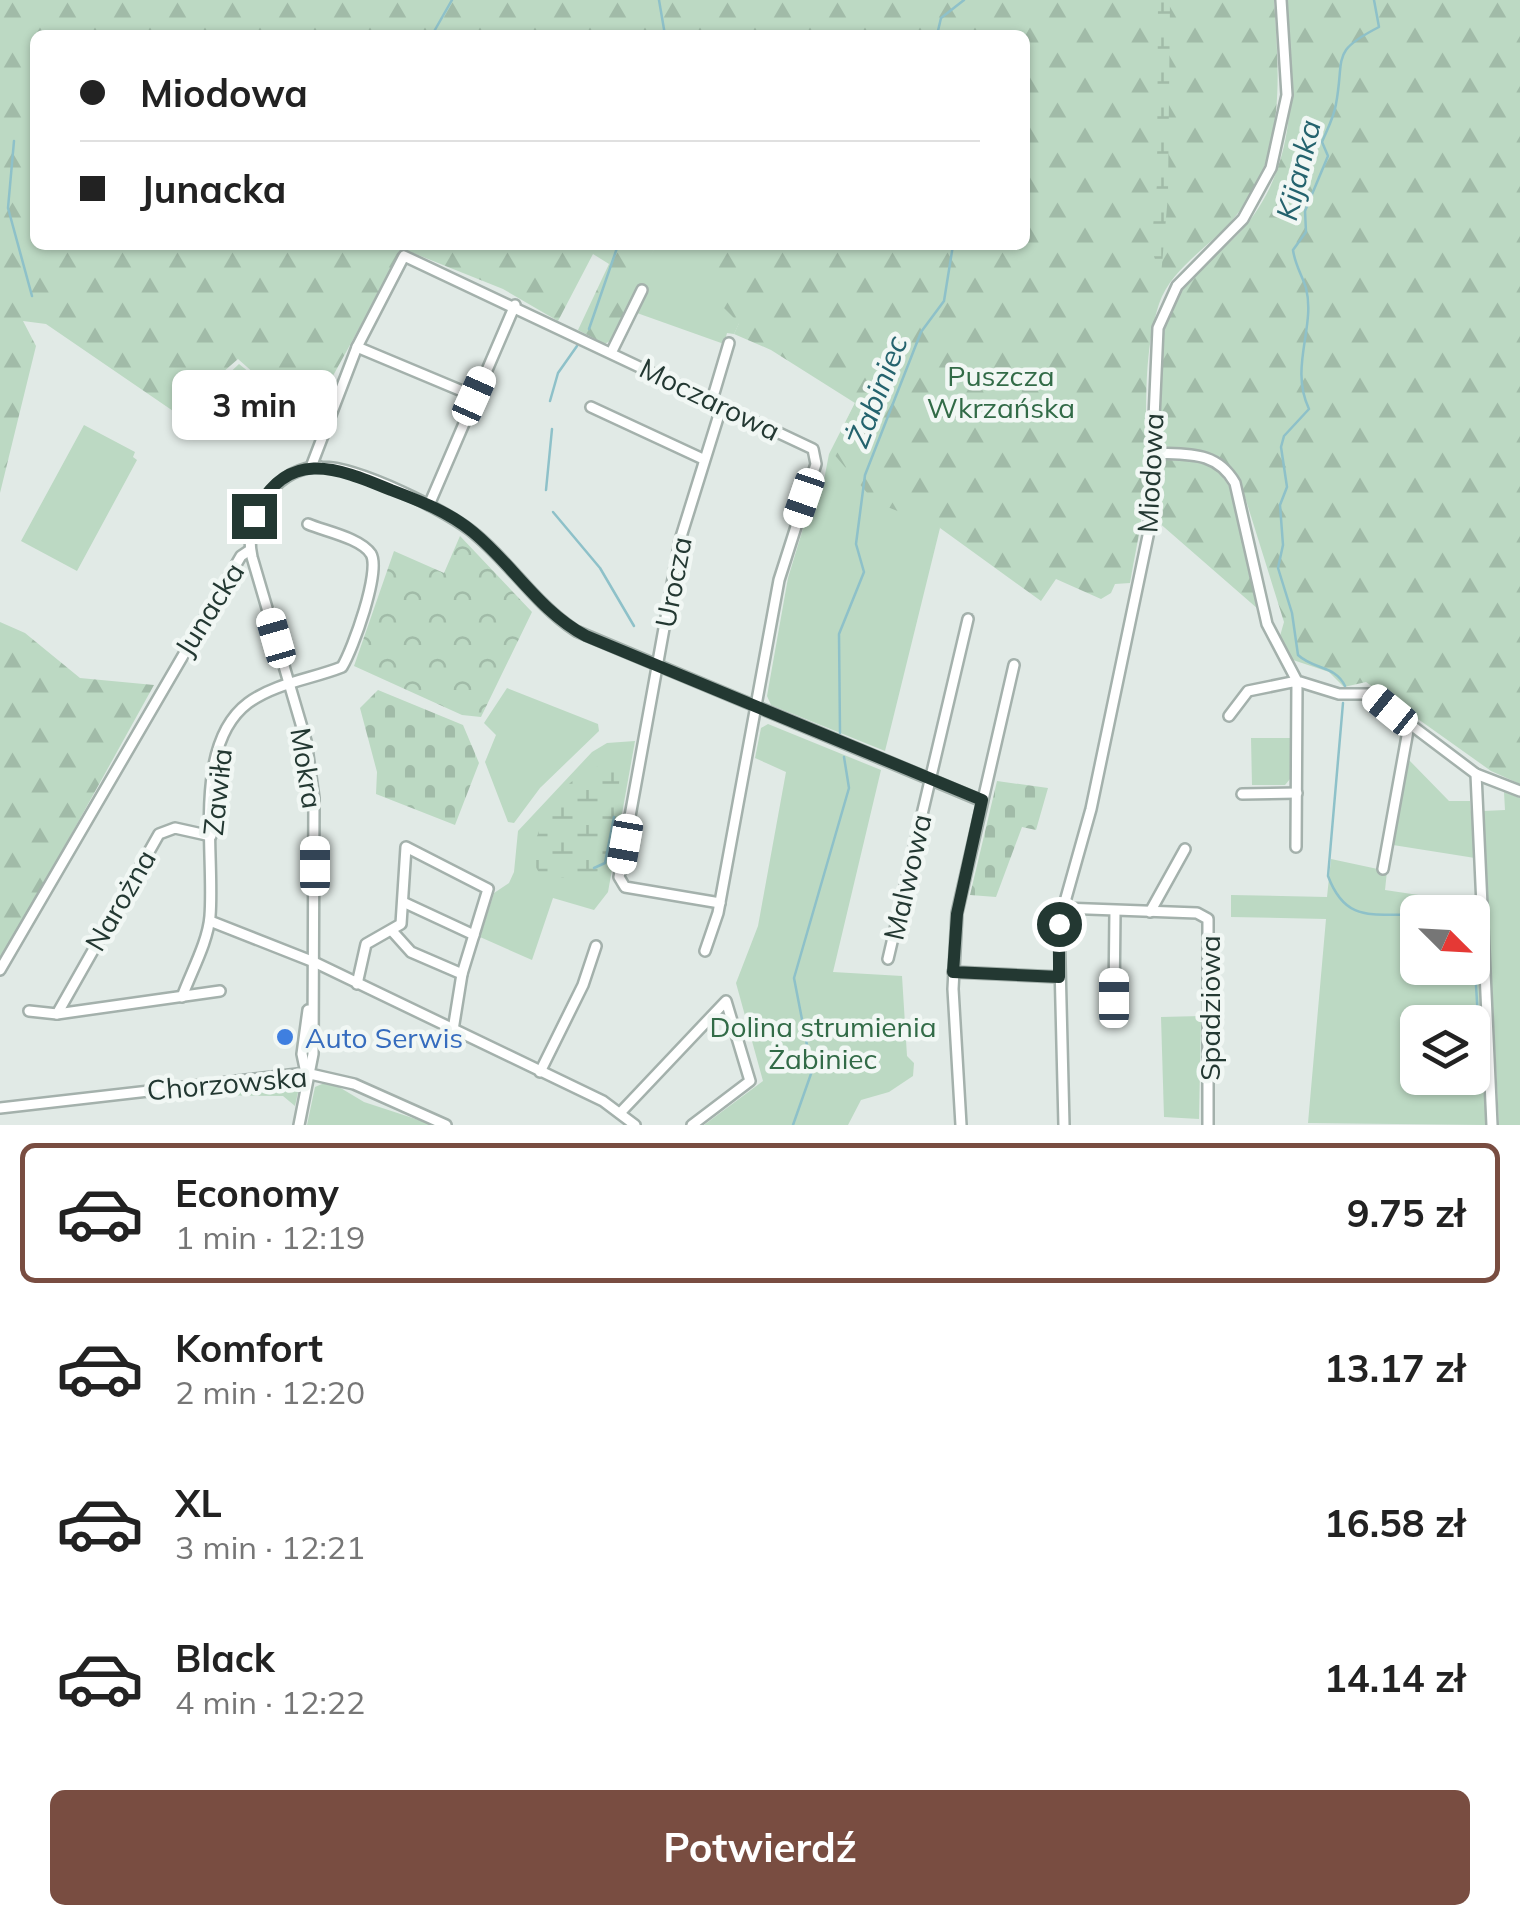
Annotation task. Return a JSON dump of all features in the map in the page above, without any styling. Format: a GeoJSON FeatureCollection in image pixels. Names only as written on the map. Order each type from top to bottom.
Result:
{"type":"FeatureCollection","features":[{"type":"Feature","properties":{"kind":"street","name":"Miodowa"},"geometry":{"type":"LineString","coordinates":[[1064,1125],[1059,977],[1062,908],[1091,810],[1148,538],[1156,339],[1163,311],[1179,282],[1254,204],[1278,150],[1287,82],[1281,0]]}},
{"type":"Feature","properties":{"kind":"street","name":"Moczarowa"},"geometry":{"type":"LineString","coordinates":[[358,348],[404,256],[808,446],[815,453],[816,464],[782,567],[757,708]]}},
{"type":"Feature","properties":{"kind":"street","name":"Moczarowa"},"geometry":{"type":"LineString","coordinates":[[612,352],[642,290]]}},
{"type":"Feature","properties":{"kind":"street"},"geometry":{"type":"LineString","coordinates":[[430,505],[515,305]]}},
{"type":"Feature","properties":{"kind":"street","name":"Urocza"},"geometry":{"type":"LineString","coordinates":[[720,902],[622,885],[619,877],[680,540],[729,343]]}},
{"type":"Feature","properties":{"kind":"street"},"geometry":{"type":"LineString","coordinates":[[474,396],[358,348],[311,467],[348,472],[430,505],[474,532],[562,622],[656,667],[982,800]]}},
{"type":"Feature","properties":{"kind":"street"},"geometry":{"type":"LineString","coordinates":[[592,407],[703,459]]}},
{"type":"Feature","properties":{"kind":"street"},"geometry":{"type":"LineString","coordinates":[[1152,453],[1208,456],[1228,471],[1267,624],[1297,680],[1296,847]]}},
{"type":"Feature","properties":{"kind":"street","name":"Junacka"},"geometry":{"type":"LineString","coordinates":[[0,970],[204,615],[241,556],[250,550],[251,524],[264,498],[282,480],[311,467]]}},
{"type":"Feature","properties":{"kind":"street","name":"Zawiła"},"geometry":{"type":"LineString","coordinates":[[182,996],[210,921],[214,761],[222,735],[247,704],[342,666],[354,641],[374,565],[364,548],[308,524]]}},
{"type":"Feature","properties":{"kind":"street","name":"Mokra"},"geometry":{"type":"LineString","coordinates":[[250,550],[306,741],[314,798],[313,1054],[306,1072],[299,1125]]}},
{"type":"Feature","properties":{"kind":"street","name":"Malwowa"},"geometry":{"type":"LineString","coordinates":[[888,959],[968,619]]}},
{"type":"Feature","properties":{"kind":"street"},"geometry":{"type":"LineString","coordinates":[[961,1125],[953,972],[957,914],[1014,664]]}},
{"type":"Feature","properties":{"kind":"street"},"geometry":{"type":"LineString","coordinates":[[1229,716],[1248,692],[1297,680],[1339,694],[1370,694],[1476,774],[1520,791]]}},
{"type":"Feature","properties":{"kind":"street"},"geometry":{"type":"LineString","coordinates":[[705,951],[720,902],[757,708]]}},
{"type":"Feature","properties":{"kind":"street"},"geometry":{"type":"LineString","coordinates":[[1382,869],[1409,725]]}},
{"type":"Feature","properties":{"kind":"street"},"geometry":{"type":"LineString","coordinates":[[1476,774],[1492,1125]]}},
{"type":"Feature","properties":{"kind":"street"},"geometry":{"type":"LineString","coordinates":[[1242,794],[1297,793]]}},
{"type":"Feature","properties":{"kind":"street","name":"Narożna"},"geometry":{"type":"LineString","coordinates":[[57,1014],[159,834],[175,828],[211,836]]}},
{"type":"Feature","properties":{"kind":"street"},"geometry":{"type":"LineString","coordinates":[[357,984],[364,948],[393,932],[402,920],[406,846],[488,889],[462,974],[453,1030]]}},
{"type":"Feature","properties":{"kind":"street"},"geometry":{"type":"LineString","coordinates":[[1150,912],[1185,849]]}},
{"type":"Feature","properties":{"kind":"street"},"geometry":{"type":"LineString","coordinates":[[404,902],[474,935]]}},
{"type":"Feature","properties":{"kind":"street","name":"Spadziowa"},"geometry":{"type":"LineString","coordinates":[[1062,908],[1196,913],[1210,923],[1208,1125]]}},
{"type":"Feature","properties":{"kind":"street"},"geometry":{"type":"LineString","coordinates":[[1114,911],[1114,1001]]}},
{"type":"Feature","properties":{"kind":"street"},"geometry":{"type":"LineString","coordinates":[[210,921],[314,962],[540,1072],[620,1113],[634,1125]]}},
{"type":"Feature","properties":{"kind":"street"},"geometry":{"type":"LineString","coordinates":[[393,932],[411,952],[462,974]]}},
{"type":"Feature","properties":{"kind":"street"},"geometry":{"type":"LineString","coordinates":[[540,1072],[584,985],[596,946]]}},
{"type":"Feature","properties":{"kind":"street"},"geometry":{"type":"LineString","coordinates":[[953,972],[1059,977]]}},
{"type":"Feature","properties":{"kind":"street"},"geometry":{"type":"LineString","coordinates":[[29,1011],[57,1014],[220,990]]}},
{"type":"Feature","properties":{"kind":"street"},"geometry":{"type":"LineString","coordinates":[[620,1113],[734,992]]}},
{"type":"Feature","properties":{"kind":"street"},"geometry":{"type":"LineString","coordinates":[[692,1125],[750,1082],[726,1002]]}},
{"type":"Feature","properties":{"kind":"street","name":"Chorzowska"},"geometry":{"type":"LineString","coordinates":[[0,1108],[306,1072],[354,1084],[446,1125]]}},
{"type":"Feature","properties":{"kind":"green space","name":"Puszcza Wkrzańska"},"geometry":{"type":"Polygon","coordinates":[[[0,0],[1274,0],[1278,86],[1271,142],[1251,194],[1225,228],[1173,279],[1159,304],[1147,379],[1143,508],[1130,583],[1115,584],[1111,593],[1101,599],[1056,579],[1041,601],[940,528],[875,502],[832,452],[855,403],[771,350],[734,334],[739,323],[712,296],[716,271],[710,250],[1030,250],[1030,30],[30,30],[30,250],[402,250],[308,421],[238,359],[176,413],[46,324],[23,321],[36,346],[0,493],[0,0]]]}},
{"type":"Feature","properties":{"kind":"green space"},"geometry":{"type":"Polygon","coordinates":[[[1158,0],[1170,0],[1168,195],[1161,276],[1151,248],[1157,184],[1158,0]]]}},
{"type":"Feature","properties":{"kind":"green space"},"geometry":{"type":"Polygon","coordinates":[[[1287,0],[1520,0],[1520,784],[1491,771],[1366,682],[1344,687],[1329,672],[1293,660],[1280,636],[1284,622],[1240,481],[1215,457],[1161,447],[1161,360],[1170,311],[1183,289],[1241,231],[1260,205],[1283,150],[1291,91],[1287,0]]]}},
{"type":"Feature","properties":{"kind":"green space","name":"Puszcza Wkrzańska"},"geometry":{"type":"Polygon","coordinates":[[[406,250],[654,250],[613,339],[605,344],[578,330],[609,264],[593,254],[558,321],[503,289],[406,250]]]}},
{"type":"Feature","properties":{"kind":"green space"},"geometry":{"type":"Polygon","coordinates":[[[653,250],[728,250],[762,275],[734,334],[727,333],[724,344],[637,313],[646,292],[635,286],[653,250]]]}},
{"type":"Feature","properties":{"kind":"green space"},"geometry":{"type":"Polygon","coordinates":[[[239,364],[254,376],[251,399],[244,405],[246,390],[238,389],[219,403],[203,398],[239,364]]]}},
{"type":"Feature","properties":{"kind":"green space"},"geometry":{"type":"Polygon","coordinates":[[[855,403],[940,528],[885,751],[771,705],[767,696],[788,578],[815,489],[823,485],[829,454],[855,403]]]}},
{"type":"Feature","properties":{"kind":"green space"},"geometry":{"type":"Polygon","coordinates":[[[84,425],[135,452],[133,457],[137,460],[77,571],[21,541],[84,425]]]}},
{"type":"Feature","properties":{"kind":"green space"},"geometry":{"type":"Polygon","coordinates":[[[1161,460],[1202,462],[1217,471],[1232,491],[1258,609],[1157,521],[1161,460]]]}},
{"type":"Feature","properties":{"kind":"green space"},"geometry":{"type":"Polygon","coordinates":[[[460,536],[532,612],[481,717],[462,715],[354,666],[394,551],[444,573],[460,536]]]}},
{"type":"Feature","properties":{"kind":"green space"},"geometry":{"type":"Polygon","coordinates":[[[0,622],[25,633],[80,678],[154,685],[0,963],[0,622]]]}},
{"type":"Feature","properties":{"kind":"green space"},"geometry":{"type":"Polygon","coordinates":[[[507,688],[598,724],[599,731],[540,788],[514,823],[508,822],[485,762],[496,735],[484,723],[507,688]]]}},
{"type":"Feature","properties":{"kind":"green space"},"geometry":{"type":"Polygon","coordinates":[[[378,690],[463,725],[479,763],[455,825],[376,794],[377,772],[360,708],[378,690]]]}},
{"type":"Feature","properties":{"kind":"green space","name":"Dolina strumienia Żabiniec"},"geometry":{"type":"Polygon","coordinates":[[[768,724],[881,770],[833,972],[902,976],[907,1056],[914,1063],[913,1076],[889,1092],[861,1100],[848,1125],[704,1125],[763,1081],[736,983],[758,926],[786,772],[755,758],[761,728],[768,724]]]}},
{"type":"Feature","properties":{"kind":"green space"},"geometry":{"type":"Polygon","coordinates":[[[1251,738],[1290,738],[1290,779],[1285,785],[1252,785],[1251,738]]]}},
{"type":"Feature","properties":{"kind":"green space"},"geometry":{"type":"Polygon","coordinates":[[[635,741],[608,892],[594,910],[553,898],[532,960],[480,937],[494,893],[509,883],[514,872],[518,831],[592,752],[607,743],[635,741]]]}},
{"type":"Feature","properties":{"kind":"green space"},"geometry":{"type":"Polygon","coordinates":[[[621,759],[613,858],[596,880],[541,876],[530,857],[551,806],[571,782],[621,759]]]}},
{"type":"Feature","properties":{"kind":"green space"},"geometry":{"type":"Polygon","coordinates":[[[1408,759],[1449,801],[1470,801],[1475,858],[1393,845],[1408,759]]]}},
{"type":"Feature","properties":{"kind":"green space"},"geometry":{"type":"Polygon","coordinates":[[[997,781],[1048,788],[1036,830],[1022,827],[996,897],[970,895],[997,781]]]}},
{"type":"Feature","properties":{"kind":"green space"},"geometry":{"type":"Polygon","coordinates":[[[1504,792],[1520,798],[1520,1125],[1499,1125],[1483,811],[1505,810],[1504,792]]]}},
{"type":"Feature","properties":{"kind":"green space"},"geometry":{"type":"Polygon","coordinates":[[[1331,859],[1387,871],[1385,890],[1419,895],[1400,895],[1400,985],[1482,985],[1482,1005],[1400,1005],[1400,1095],[1485,1095],[1486,1125],[1308,1123],[1326,919],[1231,917],[1231,895],[1327,897],[1331,859]]]}},
{"type":"Feature","properties":{"kind":"green space"},"geometry":{"type":"Polygon","coordinates":[[[1201,1016],[1199,1119],[1164,1117],[1161,1017],[1201,1016]]]}},
{"type":"Feature","properties":{"kind":"green space"},"geometry":{"type":"Polygon","coordinates":[[[290,1081],[299,1088],[295,1106],[283,1096],[200,1095],[200,1090],[290,1081]]]}},
{"type":"Feature","properties":{"kind":"green space"},"geometry":{"type":"Polygon","coordinates":[[[329,1081],[364,1102],[434,1125],[307,1125],[315,1087],[329,1081]]]}},
{"type":"Feature","properties":{"kind":"water"},"geometry":{"type":"Polygon","coordinates":[[[239,389],[247,390],[243,410],[222,438],[190,426],[187,416],[203,398],[219,403],[239,389]]]}},
{"type":"Feature","properties":{"kind":"waterway"},"geometry":{"type":"LineString","coordinates":[[435,30],[452,0]]}},
{"type":"Feature","properties":{"kind":"waterway"},"geometry":{"type":"LineString","coordinates":[[659,0],[664,30]]}},
{"type":"Feature","properties":{"kind":"waterway","name":"Żabiniec"},"geometry":{"type":"LineString","coordinates":[[938,30],[941,18],[964,0]]}},
{"type":"Feature","properties":{"kind":"waterway","name":"Kijanka"},"geometry":{"type":"LineString","coordinates":[[1345,686],[1336,674],[1298,655],[1292,613],[1278,568],[1283,545],[1280,505],[1287,487],[1281,447],[1284,436],[1309,409],[1302,378],[1308,303],[1293,250],[1306,232],[1305,211],[1328,156],[1322,142],[1335,109],[1342,57],[1353,43],[1379,27],[1374,0]]}},
{"type":"Feature","properties":{"kind":"waterway"},"geometry":{"type":"LineString","coordinates":[[14,141],[8,208],[32,296]]}},
{"type":"Feature","properties":{"kind":"waterway"},"geometry":{"type":"LineString","coordinates":[[589,329],[616,250]]}},
{"type":"Feature","properties":{"kind":"waterway","name":"Żabiniec"},"geometry":{"type":"LineString","coordinates":[[840,733],[839,634],[864,572],[856,544],[865,475],[921,332],[944,301],[952,250]]}},
{"type":"Feature","properties":{"kind":"waterway"},"geometry":{"type":"LineString","coordinates":[[550,401],[558,373],[577,346]]}},
{"type":"Feature","properties":{"kind":"waterway"},"geometry":{"type":"LineString","coordinates":[[546,490],[552,429]]}},
{"type":"Feature","properties":{"kind":"waterway"},"geometry":{"type":"LineString","coordinates":[[553,512],[600,568],[634,626]]}},
{"type":"Feature","properties":{"kind":"waterway"},"geometry":{"type":"LineString","coordinates":[[1343,703],[1328,876],[1343,902],[1353,909],[1400,915]]}},
{"type":"Feature","properties":{"kind":"waterway","name":"Żabiniec"},"geometry":{"type":"LineString","coordinates":[[793,1125],[812,1071],[794,978],[849,788],[844,757]]}},
{"type":"Feature","properties":{"kind":"waterway"},"geometry":{"type":"LineString","coordinates":[[594,868],[605,863],[614,817]]}},
{"type":"Feature","properties":{"kind":"waterway"},"geometry":{"type":"LineString","coordinates":[[1476,985],[1477,1005]]}},
{"type":"Feature","properties":{"kind":"place","name":"Auto Serwis"},"geometry":{"type":"Point","coordinates":[285,1037]}},
{"type":"Feature","properties":{"kind":"route"},"geometry":{"type":"LineString","coordinates":[[254,516],[269,492],[297,471],[322,466],[348,472],[430,505],[466,527],[541,604],[586,636],[982,800],[957,914],[953,972],[1059,977],[1059,924]]}}]}
